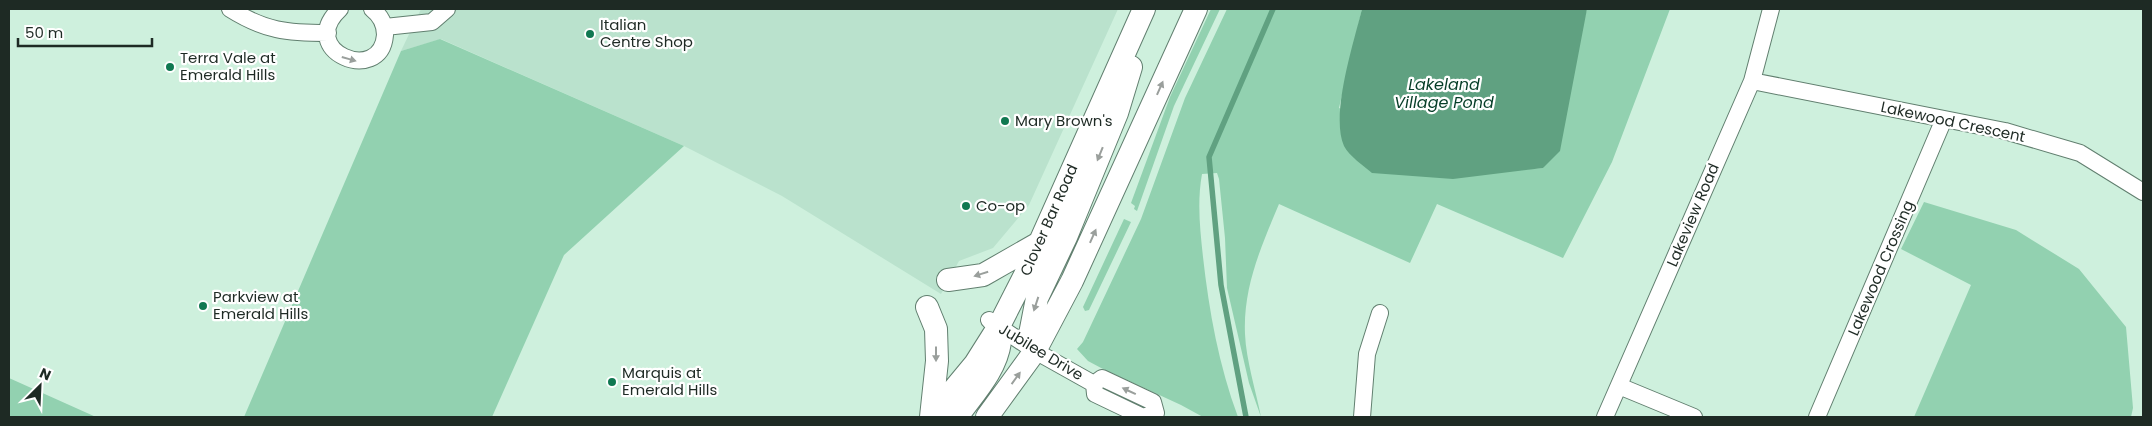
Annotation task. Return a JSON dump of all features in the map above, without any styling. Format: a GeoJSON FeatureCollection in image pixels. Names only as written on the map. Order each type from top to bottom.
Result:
{"type":"FeatureCollection","features":[{"type":"Feature","properties":{"kind":"main road","name":"Clover Bar Road"},"geometry":{"type":"LineString","coordinates":[[931,417],[975,364],[994,323],[1039,243],[1144,9]]}},
{"type":"Feature","properties":{"kind":"main road"},"geometry":{"type":"LineString","coordinates":[[1035,351],[1030,334],[1034,309],[1117,113],[1149,9]]}},
{"type":"Feature","properties":{"kind":"main road"},"geometry":{"type":"LineString","coordinates":[[1183,39],[1190,9]]}},
{"type":"Feature","properties":{"kind":"main road"},"geometry":{"type":"LineString","coordinates":[[987,417],[1035,351],[1072,281],[1196,9]]}},
{"type":"Feature","properties":{"kind":"main road"},"geometry":{"type":"LineString","coordinates":[[948,280],[983,275],[1039,243]]}},
{"type":"Feature","properties":{"kind":"main road"},"geometry":{"type":"LineString","coordinates":[[927,306],[936,329],[937,361],[931,417]]}},
{"type":"Feature","properties":{"kind":"main road"},"geometry":{"type":"LineString","coordinates":[[957,417],[995,361],[1000,340],[994,323]]}},
{"type":"Feature","properties":{"kind":"street"},"geometry":{"type":"LineString","coordinates":[[230,9],[253,22],[273,30],[328,33]]}},
{"type":"Feature","properties":{"kind":"street"},"geometry":{"type":"LineString","coordinates":[[340,9],[333,16],[328,33],[329,43],[334,51],[350,61],[368,59],[382,46],[385,28],[381,18],[372,9]]}},
{"type":"Feature","properties":{"kind":"street"},"geometry":{"type":"LineString","coordinates":[[385,28],[432,22],[447,9]]}},
{"type":"Feature","properties":{"kind":"street","name":"Lakeview Road"},"geometry":{"type":"LineString","coordinates":[[1605,417],[1752,81],[1770,9]]}},
{"type":"Feature","properties":{"kind":"street","name":"Lakewood Crescent"},"geometry":{"type":"LineString","coordinates":[[1752,81],[2005,130],[2080,153],[2143,192]]}},
{"type":"Feature","properties":{"kind":"street","name":"Lakewood Crossing"},"geometry":{"type":"LineString","coordinates":[[1817,417],[1944,118]]}},
{"type":"Feature","properties":{"kind":"street"},"geometry":{"type":"LineString","coordinates":[[1362,417],[1367,354],[1380,313]]}},
{"type":"Feature","properties":{"kind":"street","name":"Jubilee Drive"},"geometry":{"type":"LineString","coordinates":[[994,323],[1035,351],[1094,384],[1102,378],[1154,402],[1159,415]]}},
{"type":"Feature","properties":{"kind":"street"},"geometry":{"type":"LineString","coordinates":[[1619,386],[1694,417]]}},
{"type":"Feature","properties":{"kind":"shaded area"},"geometry":{"type":"Polygon","coordinates":[[[421,9],[1118,9],[1029,205],[993,248],[959,261],[941,294],[782,196],[684,146],[441,39],[401,51],[421,9]]]}},
{"type":"Feature","properties":{"kind":"shaded area"},"geometry":{"type":"Polygon","coordinates":[[[1211,9],[1220,9],[1174,106],[1137,211],[1131,203],[1170,97],[1211,9]]]}},
{"type":"Feature","properties":{"kind":"shaded area"},"geometry":{"type":"Polygon","coordinates":[[[1227,9],[1362,9],[1339,108],[1507,171],[1543,168],[1587,9],[1670,9],[1612,162],[1563,258],[1437,204],[1410,263],[1279,204],[1254,268],[1245,317],[1247,354],[1261,417],[1249,383],[1227,288],[1225,238],[1219,179],[1217,173],[1202,174],[1200,215],[1208,298],[1225,378],[1238,417],[1203,417],[1088,361],[1077,349],[1083,342],[1141,219],[1185,98],[1227,9]]]}},
{"type":"Feature","properties":{"kind":"shaded area"},"geometry":{"type":"Polygon","coordinates":[[[440,39],[684,146],[564,255],[492,417],[244,417],[401,51],[440,39]]]}},
{"type":"Feature","properties":{"kind":"shaded area"},"geometry":{"type":"Polygon","coordinates":[[[1924,202],[2016,230],[2079,269],[2126,327],[2133,408],[2131,417],[1914,417],[1971,285],[1901,249],[1924,202]]]}},
{"type":"Feature","properties":{"kind":"shaded area"},"geometry":{"type":"Polygon","coordinates":[[[1124,219],[1131,222],[1089,310],[1085,311],[1083,307],[1124,219]]]}},
{"type":"Feature","properties":{"kind":"shaded area"},"geometry":{"type":"Polygon","coordinates":[[[9,378],[96,417],[9,417],[9,378]]]}},
{"type":"Feature","properties":{"kind":"water","name":"Lakeland Village Pond"},"geometry":{"type":"Polygon","coordinates":[[[1362,9],[1587,9],[1560,151],[1543,168],[1453,179],[1372,173],[1346,150],[1340,133],[1341,98],[1362,9]]]}},
{"type":"Feature","properties":{"kind":"waterway"},"geometry":{"type":"LineString","coordinates":[[1246,417],[1221,285],[1209,157],[1273,9]]}},
{"type":"Feature","properties":{"kind":"place","name":"Italian Centre Shop"},"geometry":{"type":"Point","coordinates":[590,34]}},
{"type":"Feature","properties":{"kind":"place","name":"Terra Vale at Emerald Hills"},"geometry":{"type":"Point","coordinates":[170,67]}},
{"type":"Feature","properties":{"kind":"place","name":"Mary Brown's"},"geometry":{"type":"Point","coordinates":[1005,121]}},
{"type":"Feature","properties":{"kind":"place","name":"Co-op"},"geometry":{"type":"Point","coordinates":[966,206]}},
{"type":"Feature","properties":{"kind":"place","name":"Parkview at Emerald Hills"},"geometry":{"type":"Point","coordinates":[203,306]}},
{"type":"Feature","properties":{"kind":"place","name":"Marquis at Emerald Hills"},"geometry":{"type":"Point","coordinates":[612,382]}}]}
